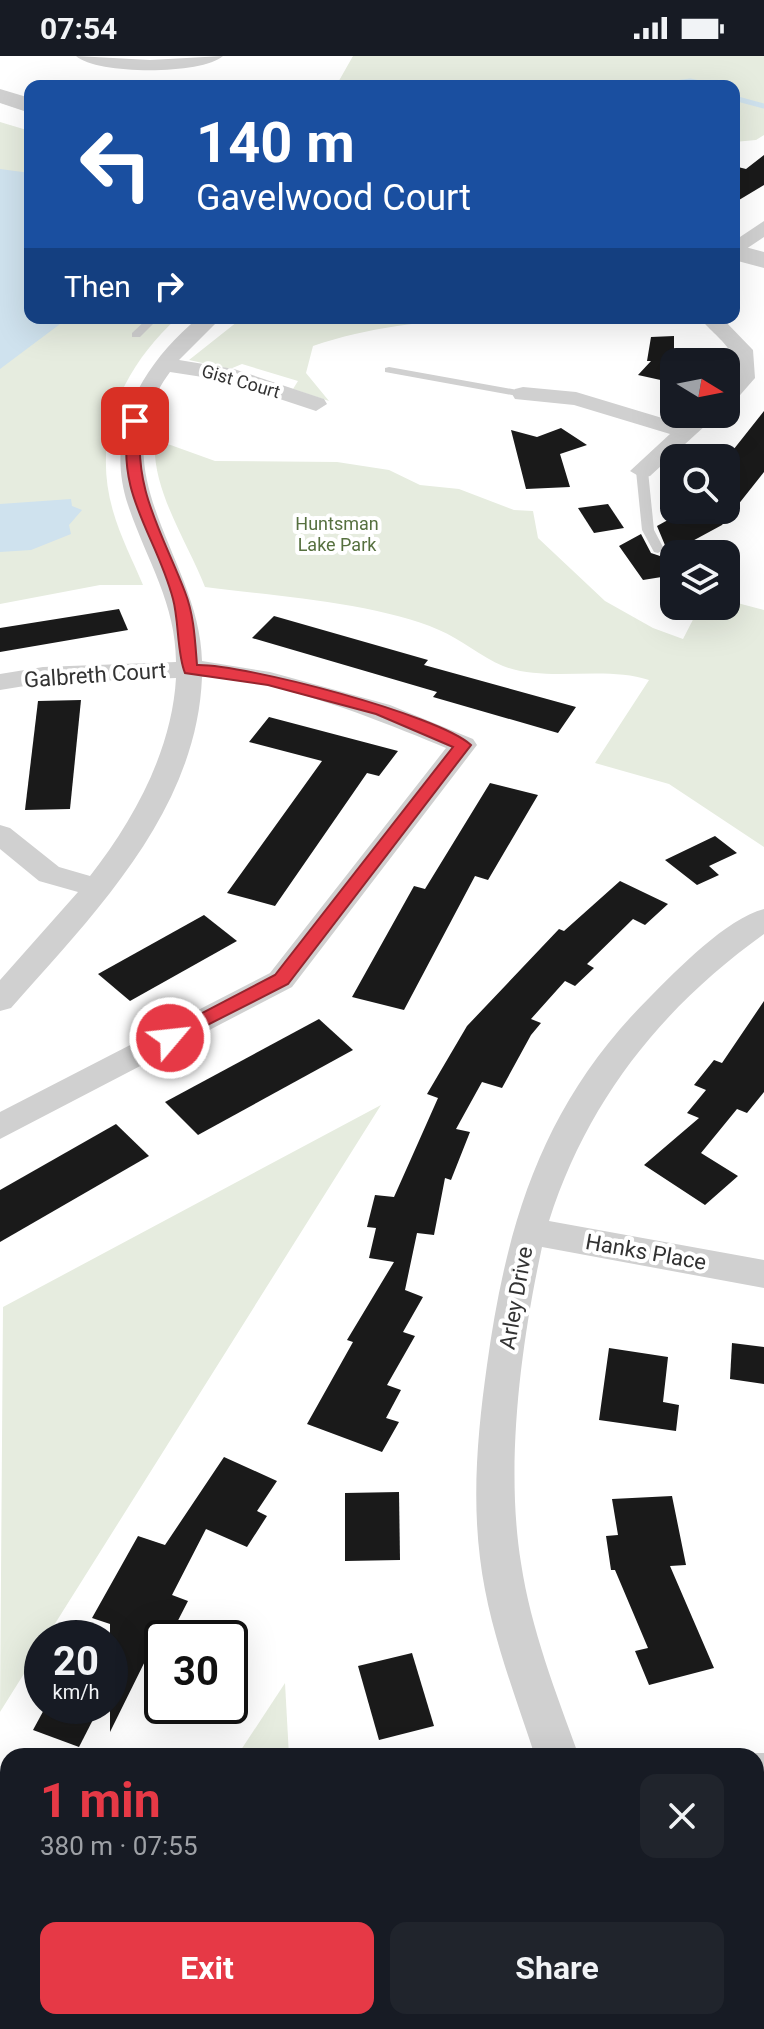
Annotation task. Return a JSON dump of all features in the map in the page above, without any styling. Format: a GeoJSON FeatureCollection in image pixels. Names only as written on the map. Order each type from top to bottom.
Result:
{"type":"FeatureCollection","features":[{"type":"Feature","properties":{"kind":"street"},"geometry":{"type":"LineString","coordinates":[[84,56],[145,64],[195,61],[215,56]]}},
{"type":"Feature","properties":{"kind":"street"},"geometry":{"type":"LineString","coordinates":[[0,96],[24,104]]}},
{"type":"Feature","properties":{"kind":"street"},"geometry":{"type":"LineString","coordinates":[[0,111],[24,119]]}},
{"type":"Feature","properties":{"kind":"street"},"geometry":{"type":"LineString","coordinates":[[0,1000],[100,888],[138,834],[166,777],[184,717],[190,669],[187,630],[179,595],[139,502],[131,461],[132,442],[142,400],[163,364],[205,324]]}},
{"type":"Feature","properties":{"kind":"street"},"geometry":{"type":"LineString","coordinates":[[718,324],[735,338],[745,354],[744,378],[740,382]]}},
{"type":"Feature","properties":{"kind":"street","name":"Gist Court"},"geometry":{"type":"LineString","coordinates":[[163,364],[226,374],[316,404]]}},
{"type":"Feature","properties":{"kind":"street"},"geometry":{"type":"LineString","coordinates":[[523,394],[576,399],[686,432]]}},
{"type":"Feature","properties":{"kind":"street"},"geometry":{"type":"LineString","coordinates":[[642,471],[691,428]]}},
{"type":"Feature","properties":{"kind":"street","name":"Galbreth Court"},"geometry":{"type":"LineString","coordinates":[[0,682],[43,675],[212,669],[270,680],[381,711],[463,745],[281,980],[1,1125]]}},
{"type":"Feature","properties":{"kind":"street"},"geometry":{"type":"LineString","coordinates":[[0,834],[49,874],[100,888]]}},
{"type":"Feature","properties":{"kind":"street","name":"Arley Drive"},"geometry":{"type":"LineString","coordinates":[[555,1748],[505,1586],[496,1497],[497,1432],[515,1292],[528,1231],[576,1115],[623,1045],[681,983],[764,919]]}},
{"type":"Feature","properties":{"kind":"street","name":"Hanks Place"},"geometry":{"type":"LineString","coordinates":[[528,1231],[764,1274]]}},
{"type":"Feature","properties":{"kind":"lane"},"geometry":{"type":"LineString","coordinates":[[136,335],[146,324]]}},
{"type":"Feature","properties":{"kind":"lane"},"geometry":{"type":"LineString","coordinates":[[389,370],[523,394]]}},
{"type":"Feature","properties":{"kind":"lane"},"geometry":{"type":"LineString","coordinates":[[642,471],[648,530],[658,549]]}},
{"type":"Feature","properties":{"kind":"green space"},"geometry":{"type":"Polygon","coordinates":[[[353,56],[764,56],[764,135],[756,140],[740,141],[740,80],[339,80],[353,56]]]}},
{"type":"Feature","properties":{"kind":"green space"},"geometry":{"type":"Polygon","coordinates":[[[0,122],[24,129],[24,324],[171,324],[141,359],[127,381],[109,430],[106,456],[107,483],[113,511],[143,585],[100,585],[0,604],[0,122]]]}},
{"type":"Feature","properties":{"kind":"green space"},"geometry":{"type":"Polygon","coordinates":[[[234,324],[414,324],[355,334],[313,346],[306,373],[329,401],[293,389],[298,381],[242,364],[230,369],[189,360],[234,324]]]}},
{"type":"Feature","properties":{"kind":"green space","name":"Huntsman Lake Park"},"geometry":{"type":"Polygon","coordinates":[[[156,432],[165,443],[215,461],[337,462],[389,470],[420,485],[459,489],[514,510],[533,511],[538,538],[605,601],[653,628],[683,639],[693,620],[740,620],[740,604],[764,610],[764,847],[669,784],[595,763],[649,680],[613,674],[520,671],[495,662],[439,630],[386,613],[205,587],[170,511],[157,472],[156,432]]]}},
{"type":"Feature","properties":{"kind":"green space"},"geometry":{"type":"Polygon","coordinates":[[[381,1105],[57,1620],[24,1620],[24,1674],[0,1712],[3,1307],[381,1105]]]}},
{"type":"Feature","properties":{"kind":"green space"},"geometry":{"type":"Polygon","coordinates":[[[285,1683],[289,1748],[242,1748],[285,1683]]]}},
{"type":"Feature","properties":{"kind":"water"},"geometry":{"type":"Polygon","coordinates":[[[0,169],[24,172],[24,324],[60,324],[0,369],[0,169]]]}},
{"type":"Feature","properties":{"kind":"water"},"geometry":{"type":"Polygon","coordinates":[[[71,499],[72,506],[82,510],[69,525],[71,534],[31,550],[0,552],[0,504],[71,499]]]}},
{"type":"Feature","properties":{"kind":"building"},"geometry":{"type":"Polygon","coordinates":[[[764,155],[764,185],[740,199],[740,168],[746,169],[764,155]]]}},
{"type":"Feature","properties":{"kind":"building"},"geometry":{"type":"Polygon","coordinates":[[[674,336],[674,348],[660,348],[660,380],[638,375],[651,361],[647,361],[651,337],[674,336]]]}},
{"type":"Feature","properties":{"kind":"building"},"geometry":{"type":"Polygon","coordinates":[[[764,411],[764,472],[740,502],[740,444],[764,411]]]}},
{"type":"Feature","properties":{"kind":"building"},"geometry":{"type":"Polygon","coordinates":[[[561,428],[587,445],[560,454],[570,487],[526,489],[511,430],[537,437],[561,428]]]}},
{"type":"Feature","properties":{"kind":"building"},"geometry":{"type":"Polygon","coordinates":[[[608,504],[624,528],[594,533],[578,508],[608,504]]]}},
{"type":"Feature","properties":{"kind":"building"},"geometry":{"type":"Polygon","coordinates":[[[723,524],[694,540],[663,540],[657,526],[723,524]]]}},
{"type":"Feature","properties":{"kind":"building"},"geometry":{"type":"Polygon","coordinates":[[[641,534],[651,553],[660,556],[660,577],[643,580],[619,546],[641,534]]]}},
{"type":"Feature","properties":{"kind":"building"},"geometry":{"type":"Polygon","coordinates":[[[119,609],[128,630],[0,652],[0,628],[119,609]]]}},
{"type":"Feature","properties":{"kind":"building"},"geometry":{"type":"Polygon","coordinates":[[[274,616],[428,660],[424,665],[576,707],[558,733],[433,697],[437,692],[252,638],[274,616]]]}},
{"type":"Feature","properties":{"kind":"building"},"geometry":{"type":"Polygon","coordinates":[[[81,700],[70,809],[25,810],[38,701],[81,700]]]}},
{"type":"Feature","properties":{"kind":"building"},"geometry":{"type":"Polygon","coordinates":[[[269,717],[398,751],[379,776],[367,773],[275,906],[227,893],[322,761],[249,742],[269,717]]]}},
{"type":"Feature","properties":{"kind":"building"},"geometry":{"type":"Polygon","coordinates":[[[490,783],[538,795],[488,880],[475,876],[404,1010],[352,997],[414,886],[425,889],[490,783]]]}},
{"type":"Feature","properties":{"kind":"building"},"geometry":{"type":"Polygon","coordinates":[[[715,836],[737,853],[709,866],[719,875],[697,885],[665,860],[715,836]]]}},
{"type":"Feature","properties":{"kind":"building"},"geometry":{"type":"Polygon","coordinates":[[[620,881],[668,904],[645,925],[633,919],[587,964],[594,968],[575,986],[565,981],[531,1019],[541,1023],[531,1035],[502,1088],[482,1082],[456,1129],[470,1132],[451,1180],[445,1178],[434,1235],[417,1233],[405,1290],[423,1297],[403,1332],[415,1336],[387,1385],[401,1390],[386,1418],[399,1422],[382,1452],[307,1424],[353,1342],[347,1340],[394,1262],[369,1258],[376,1228],[367,1227],[375,1195],[394,1197],[438,1098],[427,1094],[467,1026],[559,929],[564,931],[620,881]]]}},
{"type":"Feature","properties":{"kind":"building"},"geometry":{"type":"Polygon","coordinates":[[[204,915],[237,941],[130,1001],[98,974],[204,915]]]}},
{"type":"Feature","properties":{"kind":"building"},"geometry":{"type":"Polygon","coordinates":[[[764,1001],[764,1092],[747,1113],[737,1109],[701,1153],[738,1176],[705,1205],[644,1165],[699,1118],[687,1113],[706,1090],[694,1085],[714,1060],[722,1063],[764,1001]]]}},
{"type":"Feature","properties":{"kind":"building"},"geometry":{"type":"Polygon","coordinates":[[[319,1019],[353,1050],[198,1135],[165,1102],[319,1019]]]}},
{"type":"Feature","properties":{"kind":"building"},"geometry":{"type":"Polygon","coordinates":[[[116,1124],[149,1156],[0,1242],[0,1190],[116,1124]]]}},
{"type":"Feature","properties":{"kind":"building"},"geometry":{"type":"Polygon","coordinates":[[[732,1343],[764,1347],[764,1384],[730,1379],[732,1343]]]}},
{"type":"Feature","properties":{"kind":"building"},"geometry":{"type":"Polygon","coordinates":[[[609,1348],[668,1357],[663,1402],[679,1405],[676,1431],[599,1420],[609,1348]]]}},
{"type":"Feature","properties":{"kind":"building"},"geometry":{"type":"Polygon","coordinates":[[[224,1457],[277,1481],[257,1511],[267,1516],[247,1547],[206,1529],[172,1595],[188,1601],[178,1620],[144,1620],[144,1663],[128,1696],[128,1620],[92,1618],[138,1536],[165,1545],[224,1457]]]}},
{"type":"Feature","properties":{"kind":"building"},"geometry":{"type":"Polygon","coordinates":[[[399,1492],[400,1560],[345,1561],[345,1493],[399,1492]]]}},
{"type":"Feature","properties":{"kind":"building"},"geometry":{"type":"Polygon","coordinates":[[[672,1496],[686,1565],[670,1566],[714,1668],[649,1685],[635,1651],[648,1648],[615,1570],[611,1570],[606,1536],[618,1535],[612,1499],[672,1496]]]}},
{"type":"Feature","properties":{"kind":"building"},"geometry":{"type":"Polygon","coordinates":[[[412,1653],[434,1726],[379,1740],[358,1666],[412,1653]]]}},
{"type":"Feature","properties":{"kind":"building"},"geometry":{"type":"Polygon","coordinates":[[[36,1724],[91,1724],[79,1747],[33,1730],[36,1724]]]}},
{"type":"Feature","properties":{"kind":"waterway"},"geometry":{"type":"LineString","coordinates":[[740,100],[764,106]]}},
{"type":"Feature","properties":{"kind":"route"},"geometry":{"type":"LineString","coordinates":[[135,421],[131,461],[134,481],[139,502],[179,595],[187,630],[190,669],[212,669],[270,680],[381,711],[463,745],[281,980],[170,1038]]}}]}
